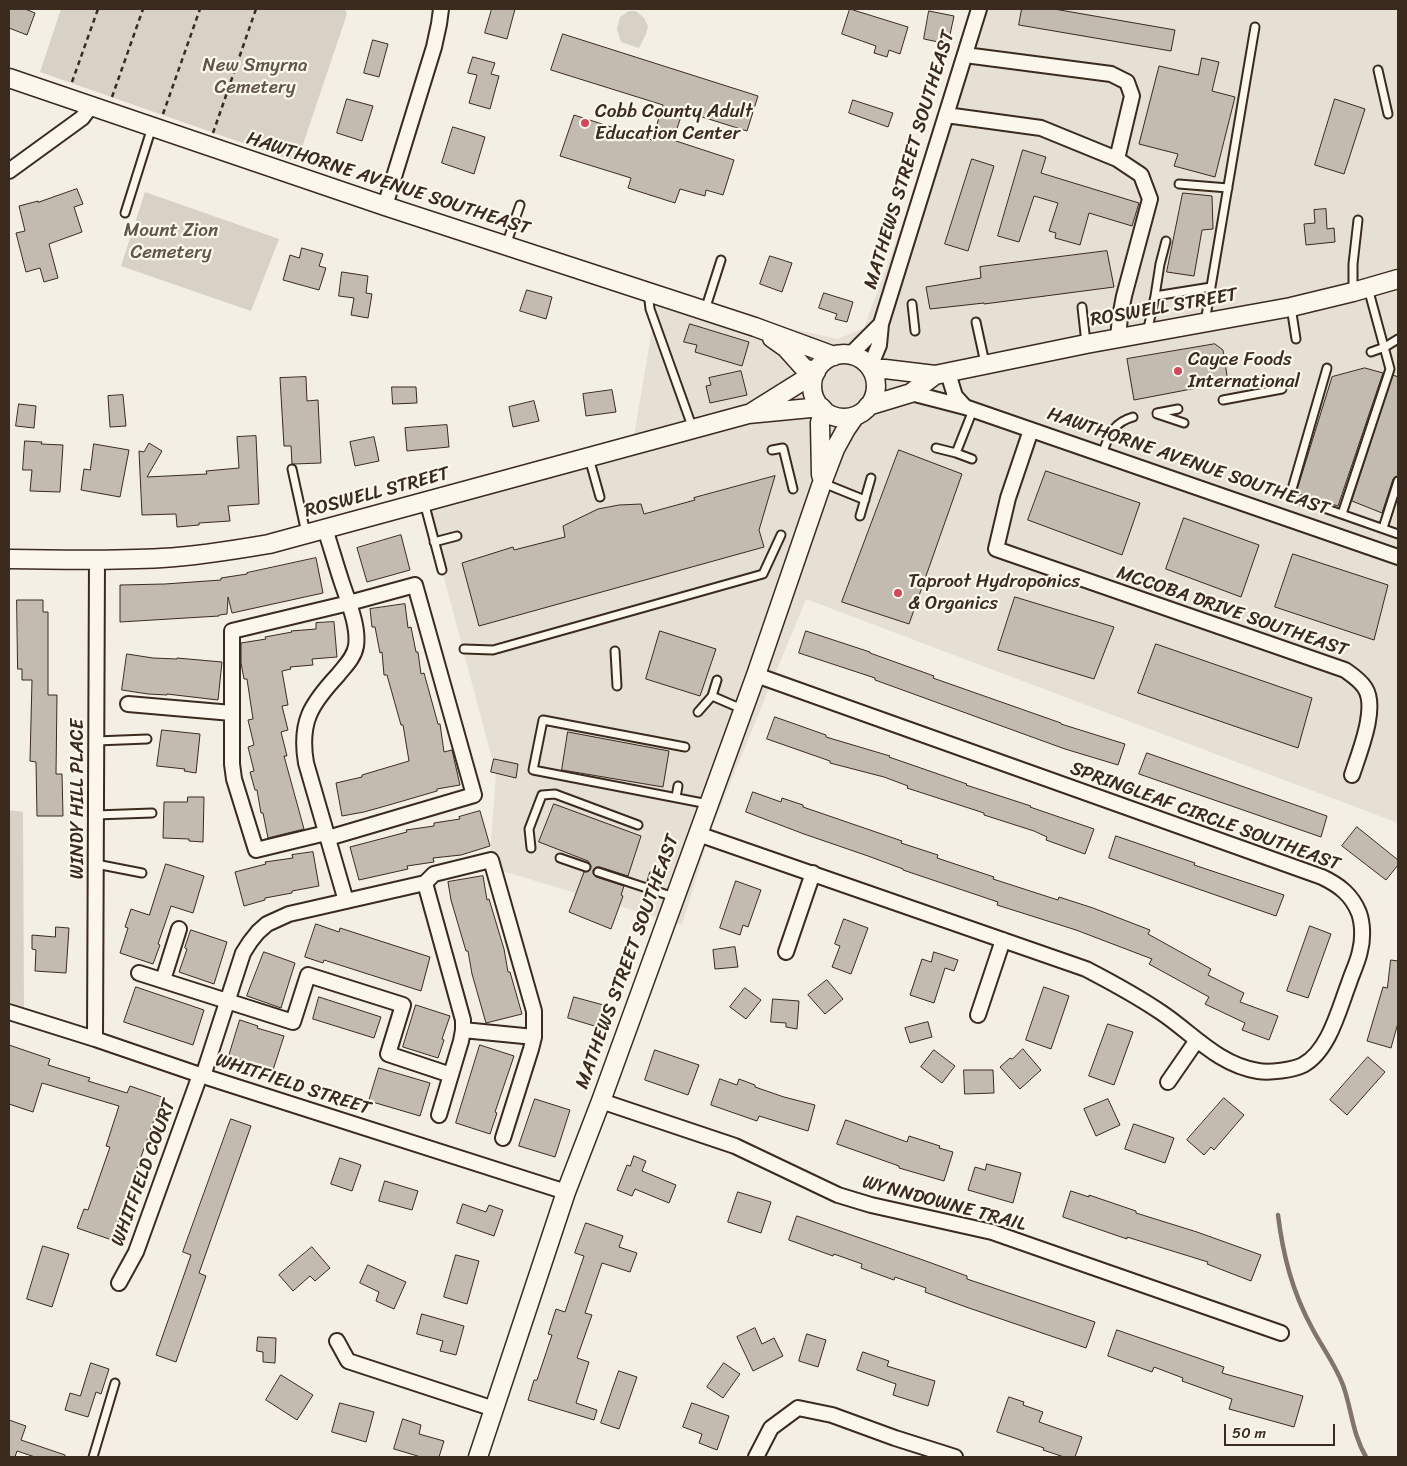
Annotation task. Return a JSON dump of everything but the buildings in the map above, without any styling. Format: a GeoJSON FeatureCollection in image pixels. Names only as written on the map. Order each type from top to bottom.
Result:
{"type":"FeatureCollection","features":[{"type":"Feature","properties":{"kind":"street"},"geometry":{"type":"LineString","coordinates":[[385,206],[434,47],[441,9]]}},
{"type":"Feature","properties":{"kind":"street","name":"MATHEWS STREET SOUTHEAST"},"geometry":{"type":"LineString","coordinates":[[871,368],[879,345],[881,324],[979,9]]}},
{"type":"Feature","properties":{"kind":"street"},"geometry":{"type":"LineString","coordinates":[[965,55],[1111,74],[1127,82],[1132,96],[1117,159]]}},
{"type":"Feature","properties":{"kind":"street","name":"HAWTHORNE AVENUE SOUTHEAST"},"geometry":{"type":"LineString","coordinates":[[9,78],[385,206],[842,355]]}},
{"type":"Feature","properties":{"kind":"street"},"geometry":{"type":"LineString","coordinates":[[9,170],[82,118],[99,109]]}},
{"type":"Feature","properties":{"kind":"street"},"geometry":{"type":"LineString","coordinates":[[946,115],[1041,128],[1117,159],[1141,175],[1150,199],[1124,296],[1118,338]]}},
{"type":"Feature","properties":{"kind":"street","name":"ROSWELL STREET"},"geometry":{"type":"LineString","coordinates":[[871,368],[942,374],[1086,344],[1291,307],[1398,279]]}},
{"type":"Feature","properties":{"kind":"street","name":"MATHEWS STREET SOUTHEAST"},"geometry":{"type":"LineString","coordinates":[[842,355],[881,324]]}},
{"type":"Feature","properties":{"kind":"street","name":"HAWTHORNE AVENUE SOUTHEAST"},"geometry":{"type":"LineString","coordinates":[[755,327],[786,348],[804,368],[816,372]]}},
{"type":"Feature","properties":{"kind":"street"},"geometry":{"type":"LineString","coordinates":[[842,355],[858,357],[871,368],[876,384],[876,392],[873,400],[862,411],[846,417],[838,417],[822,408],[814,396],[813,388],[816,372],[820,365],[842,355]]}},
{"type":"Feature","properties":{"kind":"street","name":"ROSWELL STREET"},"geometry":{"type":"LineString","coordinates":[[748,414],[816,372]]}},
{"type":"Feature","properties":{"kind":"street"},"geometry":{"type":"LineString","coordinates":[[942,374],[955,396],[969,409]]}},
{"type":"Feature","properties":{"kind":"street","name":"ROSWELL STREET"},"geometry":{"type":"LineString","coordinates":[[862,411],[911,393],[942,374]]}},
{"type":"Feature","properties":{"kind":"street","name":"HAWTHORNE AVENUE SOUTHEAST"},"geometry":{"type":"LineString","coordinates":[[911,393],[969,409],[1398,557]]}},
{"type":"Feature","properties":{"kind":"street","name":"MATHEWS STREET SOUTHEAST"},"geometry":{"type":"LineString","coordinates":[[822,408],[820,423],[822,483]]}},
{"type":"Feature","properties":{"kind":"street","name":"ROSWELL STREET"},"geometry":{"type":"LineString","coordinates":[[9,559],[97,560],[163,558],[269,544],[748,414],[822,408]]}},
{"type":"Feature","properties":{"kind":"street","name":"MATHEWS STREET SOUTHEAST"},"geometry":{"type":"LineString","coordinates":[[478,1457],[566,1192],[756,675],[822,483],[835,449],[846,429],[862,411]]}},
{"type":"Feature","properties":{"kind":"street","name":"MCCOBA DRIVE SOUTHEAST"},"geometry":{"type":"LineString","coordinates":[[1031,430],[1008,498],[996,549],[1345,670],[1360,681],[1366,689],[1370,700],[1369,719],[1352,775]]}},
{"type":"Feature","properties":{"kind":"street"},"geometry":{"type":"LineString","coordinates":[[325,529],[349,603],[356,636],[356,646],[348,663],[315,702],[304,737],[304,749],[306,763],[346,901]]}},
{"type":"Feature","properties":{"kind":"street","name":"WINDY HILL PLACE"},"geometry":{"type":"LineString","coordinates":[[96,1039],[97,560]]}},
{"type":"Feature","properties":{"kind":"street"},"geometry":{"type":"LineString","coordinates":[[415,585],[474,795],[327,835],[256,850],[234,779],[232,764],[232,713],[232,631],[415,585]]}},
{"type":"Feature","properties":{"kind":"street","name":"SPRINGLEAF CIRCLE SOUTHEAST"},"geometry":{"type":"LineString","coordinates":[[698,834],[1086,969],[1124,988],[1163,1014],[1220,1057],[1238,1066],[1260,1072],[1280,1071],[1303,1065],[1319,1051],[1330,1033],[1360,952],[1362,931],[1359,914],[1349,896],[1337,884],[756,675]]}},
{"type":"Feature","properties":{"kind":"street"},"geometry":{"type":"LineString","coordinates":[[128,704],[232,713]]}},
{"type":"Feature","properties":{"kind":"street","name":"WHITFIELD COURT"},"geometry":{"type":"LineString","coordinates":[[119,1283],[136,1252],[201,1076],[243,953],[258,932],[272,922],[289,914],[425,883],[434,874],[491,860],[534,1011],[534,1036]]}},
{"type":"Feature","properties":{"kind":"street"},"geometry":{"type":"LineString","coordinates":[[786,952],[813,874]]}},
{"type":"Feature","properties":{"kind":"street"},"geometry":{"type":"LineString","coordinates":[[425,883],[463,1020],[463,1030],[439,1114]]}},
{"type":"Feature","properties":{"kind":"street"},"geometry":{"type":"LineString","coordinates":[[163,980],[179,929]]}},
{"type":"Feature","properties":{"kind":"street"},"geometry":{"type":"LineString","coordinates":[[978,1015],[1003,940]]}},
{"type":"Feature","properties":{"kind":"street"},"geometry":{"type":"LineString","coordinates":[[139,972],[293,1022],[308,975],[403,1005],[388,1054],[451,1075]]}},
{"type":"Feature","properties":{"kind":"street","name":"WHITFIELD STREET"},"geometry":{"type":"LineString","coordinates":[[9,1012],[96,1039],[201,1076],[566,1192]]}},
{"type":"Feature","properties":{"kind":"street"},"geometry":{"type":"LineString","coordinates":[[463,1030],[534,1036],[527,1066],[503,1138]]}},
{"type":"Feature","properties":{"kind":"street"},"geometry":{"type":"LineString","coordinates":[[1168,1082],[1197,1040]]}},
{"type":"Feature","properties":{"kind":"street","name":"WYNNDOWNE TRAIL"},"geometry":{"type":"LineString","coordinates":[[601,1101],[735,1146],[838,1195],[871,1205],[992,1232],[1281,1333]]}},
{"type":"Feature","properties":{"kind":"street"},"geometry":{"type":"LineString","coordinates":[[337,1341],[348,1361],[494,1409]]}},
{"type":"Feature","properties":{"kind":"street"},"geometry":{"type":"LineString","coordinates":[[756,1457],[771,1428],[798,1408],[832,1415],[955,1457]]}},
{"type":"Feature","properties":{"kind":"lane"},"geometry":{"type":"LineString","coordinates":[[1205,323],[1255,27]]}},
{"type":"Feature","properties":{"kind":"lane"},"geometry":{"type":"LineString","coordinates":[[1378,70],[1388,114]]}},
{"type":"Feature","properties":{"kind":"lane"},"geometry":{"type":"LineString","coordinates":[[124,213],[155,128]]}},
{"type":"Feature","properties":{"kind":"lane"},"geometry":{"type":"LineString","coordinates":[[1179,184],[1228,188]]}},
{"type":"Feature","properties":{"kind":"lane"},"geometry":{"type":"LineString","coordinates":[[506,246],[520,205]]}},
{"type":"Feature","properties":{"kind":"lane"},"geometry":{"type":"LineString","coordinates":[[1342,514],[1390,369],[1385,347],[1360,290],[1353,264],[1358,220]]}},
{"type":"Feature","properties":{"kind":"lane"},"geometry":{"type":"LineString","coordinates":[[1147,333],[1166,242]]}},
{"type":"Feature","properties":{"kind":"lane"},"geometry":{"type":"LineString","coordinates":[[705,311],[721,260]]}},
{"type":"Feature","properties":{"kind":"lane"},"geometry":{"type":"LineString","coordinates":[[1155,296],[1211,287]]}},
{"type":"Feature","properties":{"kind":"lane"},"geometry":{"type":"LineString","coordinates":[[648,292],[650,310],[694,429]]}},
{"type":"Feature","properties":{"kind":"lane"},"geometry":{"type":"LineString","coordinates":[[912,304],[915,331]]}},
{"type":"Feature","properties":{"kind":"lane"},"geometry":{"type":"LineString","coordinates":[[1082,307],[1086,344]]}},
{"type":"Feature","properties":{"kind":"lane"},"geometry":{"type":"LineString","coordinates":[[1291,307],[1296,339]]}},
{"type":"Feature","properties":{"kind":"lane"},"geometry":{"type":"LineString","coordinates":[[976,322],[985,365]]}},
{"type":"Feature","properties":{"kind":"lane"},"geometry":{"type":"LineString","coordinates":[[1371,352],[1385,347],[1398,339]]}},
{"type":"Feature","properties":{"kind":"lane"},"geometry":{"type":"LineString","coordinates":[[1327,368],[1290,496],[1398,534]]}},
{"type":"Feature","properties":{"kind":"lane"},"geometry":{"type":"LineString","coordinates":[[1223,400],[1282,389]]}},
{"type":"Feature","properties":{"kind":"lane"},"geometry":{"type":"LineString","coordinates":[[956,453],[969,409]]}},
{"type":"Feature","properties":{"kind":"lane"},"geometry":{"type":"LineString","coordinates":[[1178,409],[1157,414],[1184,423]]}},
{"type":"Feature","properties":{"kind":"lane"},"geometry":{"type":"LineString","coordinates":[[1102,454],[1112,430],[1126,419],[1133,417]]}},
{"type":"Feature","properties":{"kind":"lane"},"geometry":{"type":"LineString","coordinates":[[772,450],[783,448],[793,490]]}},
{"type":"Feature","properties":{"kind":"lane"},"geometry":{"type":"LineString","coordinates":[[936,448],[972,459]]}},
{"type":"Feature","properties":{"kind":"lane"},"geometry":{"type":"LineString","coordinates":[[589,458],[600,497]]}},
{"type":"Feature","properties":{"kind":"lane"},"geometry":{"type":"LineString","coordinates":[[292,469],[306,534]]}},
{"type":"Feature","properties":{"kind":"lane"},"geometry":{"type":"LineString","coordinates":[[860,516],[871,478]]}},
{"type":"Feature","properties":{"kind":"lane"},"geometry":{"type":"LineString","coordinates":[[1383,528],[1398,481]]}},
{"type":"Feature","properties":{"kind":"lane"},"geometry":{"type":"LineString","coordinates":[[822,483],[864,500]]}},
{"type":"Feature","properties":{"kind":"lane"},"geometry":{"type":"LineString","coordinates":[[424,502],[442,570]]}},
{"type":"Feature","properties":{"kind":"lane"},"geometry":{"type":"LineString","coordinates":[[464,649],[493,650],[763,574],[781,535]]}},
{"type":"Feature","properties":{"kind":"lane"},"geometry":{"type":"LineString","coordinates":[[434,542],[456,536]]}},
{"type":"Feature","properties":{"kind":"lane"},"geometry":{"type":"LineString","coordinates":[[615,651],[617,686]]}},
{"type":"Feature","properties":{"kind":"lane"},"geometry":{"type":"LineString","coordinates":[[698,712],[712,696],[717,680]]}},
{"type":"Feature","properties":{"kind":"lane"},"geometry":{"type":"LineString","coordinates":[[712,696],[742,709]]}},
{"type":"Feature","properties":{"kind":"lane"},"geometry":{"type":"LineString","coordinates":[[685,747],[543,720],[533,770],[708,804]]}},
{"type":"Feature","properties":{"kind":"lane"},"geometry":{"type":"LineString","coordinates":[[96,741],[147,739]]}},
{"type":"Feature","properties":{"kind":"lane"},"geometry":{"type":"LineString","coordinates":[[676,797],[678,786]]}},
{"type":"Feature","properties":{"kind":"lane"},"geometry":{"type":"LineString","coordinates":[[531,848],[529,829],[542,795],[554,794],[638,825]]}},
{"type":"Feature","properties":{"kind":"lane"},"geometry":{"type":"LineString","coordinates":[[96,815],[152,813]]}},
{"type":"Feature","properties":{"kind":"lane"},"geometry":{"type":"LineString","coordinates":[[560,858],[586,867]]}},
{"type":"Feature","properties":{"kind":"lane"},"geometry":{"type":"LineString","coordinates":[[96,864],[142,873]]}},
{"type":"Feature","properties":{"kind":"lane"},"geometry":{"type":"LineString","coordinates":[[598,872],[674,898]]}},
{"type":"Feature","properties":{"kind":"lane"},"geometry":{"type":"LineString","coordinates":[[650,889],[654,875]]}},
{"type":"Feature","properties":{"kind":"lane"},"geometry":{"type":"LineString","coordinates":[[93,1457],[115,1383]]}},
{"type":"Feature","properties":{"kind":"path"},"geometry":{"type":"LineString","coordinates":[[66,98],[98,9]]}},
{"type":"Feature","properties":{"kind":"path"},"geometry":{"type":"LineString","coordinates":[[99,109],[143,9]]}},
{"type":"Feature","properties":{"kind":"path"},"geometry":{"type":"LineString","coordinates":[[155,128],[200,9]]}},
{"type":"Feature","properties":{"kind":"path"},"geometry":{"type":"LineString","coordinates":[[209,146],[256,9]]}},
{"type":"Feature","properties":{"kind":"shaded area"},"geometry":{"type":"Polygon","coordinates":[[[976,9],[1398,9],[1398,823],[806,599],[710,832],[682,925],[489,867],[496,774],[424,502],[633,442],[657,300],[838,339],[864,328],[965,55],[976,9]]]}},
{"type":"Feature","properties":{"kind":"green space","name":"New Smyrna Cemetery"},"geometry":{"type":"Polygon","coordinates":[[[61,9],[345,9],[347,14],[297,162],[40,72],[61,9]]]}},
{"type":"Feature","properties":{"kind":"green space"},"geometry":{"type":"Polygon","coordinates":[[[629,11],[636,11],[644,18],[648,26],[639,48],[621,42],[617,29],[620,17],[629,11]]]}},
{"type":"Feature","properties":{"kind":"green space","name":"Mount Zion Cemetery"},"geometry":{"type":"Polygon","coordinates":[[[145,192],[279,239],[251,311],[121,266],[145,192]]]}},
{"type":"Feature","properties":{"kind":"green space"},"geometry":{"type":"Polygon","coordinates":[[[9,810],[23,812],[24,1007],[9,1002],[9,810]]]}},
{"type":"Feature","properties":{"kind":"waterway"},"geometry":{"type":"LineString","coordinates":[[1278,1215],[1286,1259],[1294,1287],[1312,1328],[1340,1377],[1355,1430],[1366,1457]]}},
{"type":"Feature","properties":{"kind":"place","name":"Cobb County Adult Education Center"},"geometry":{"type":"Point","coordinates":[585,123]}},
{"type":"Feature","properties":{"kind":"place","name":"Cayce Foods International"},"geometry":{"type":"Point","coordinates":[1178,371]}},
{"type":"Feature","properties":{"kind":"place","name":"Taproot Hydroponics & Organics"},"geometry":{"type":"Point","coordinates":[898,593]}}]}
